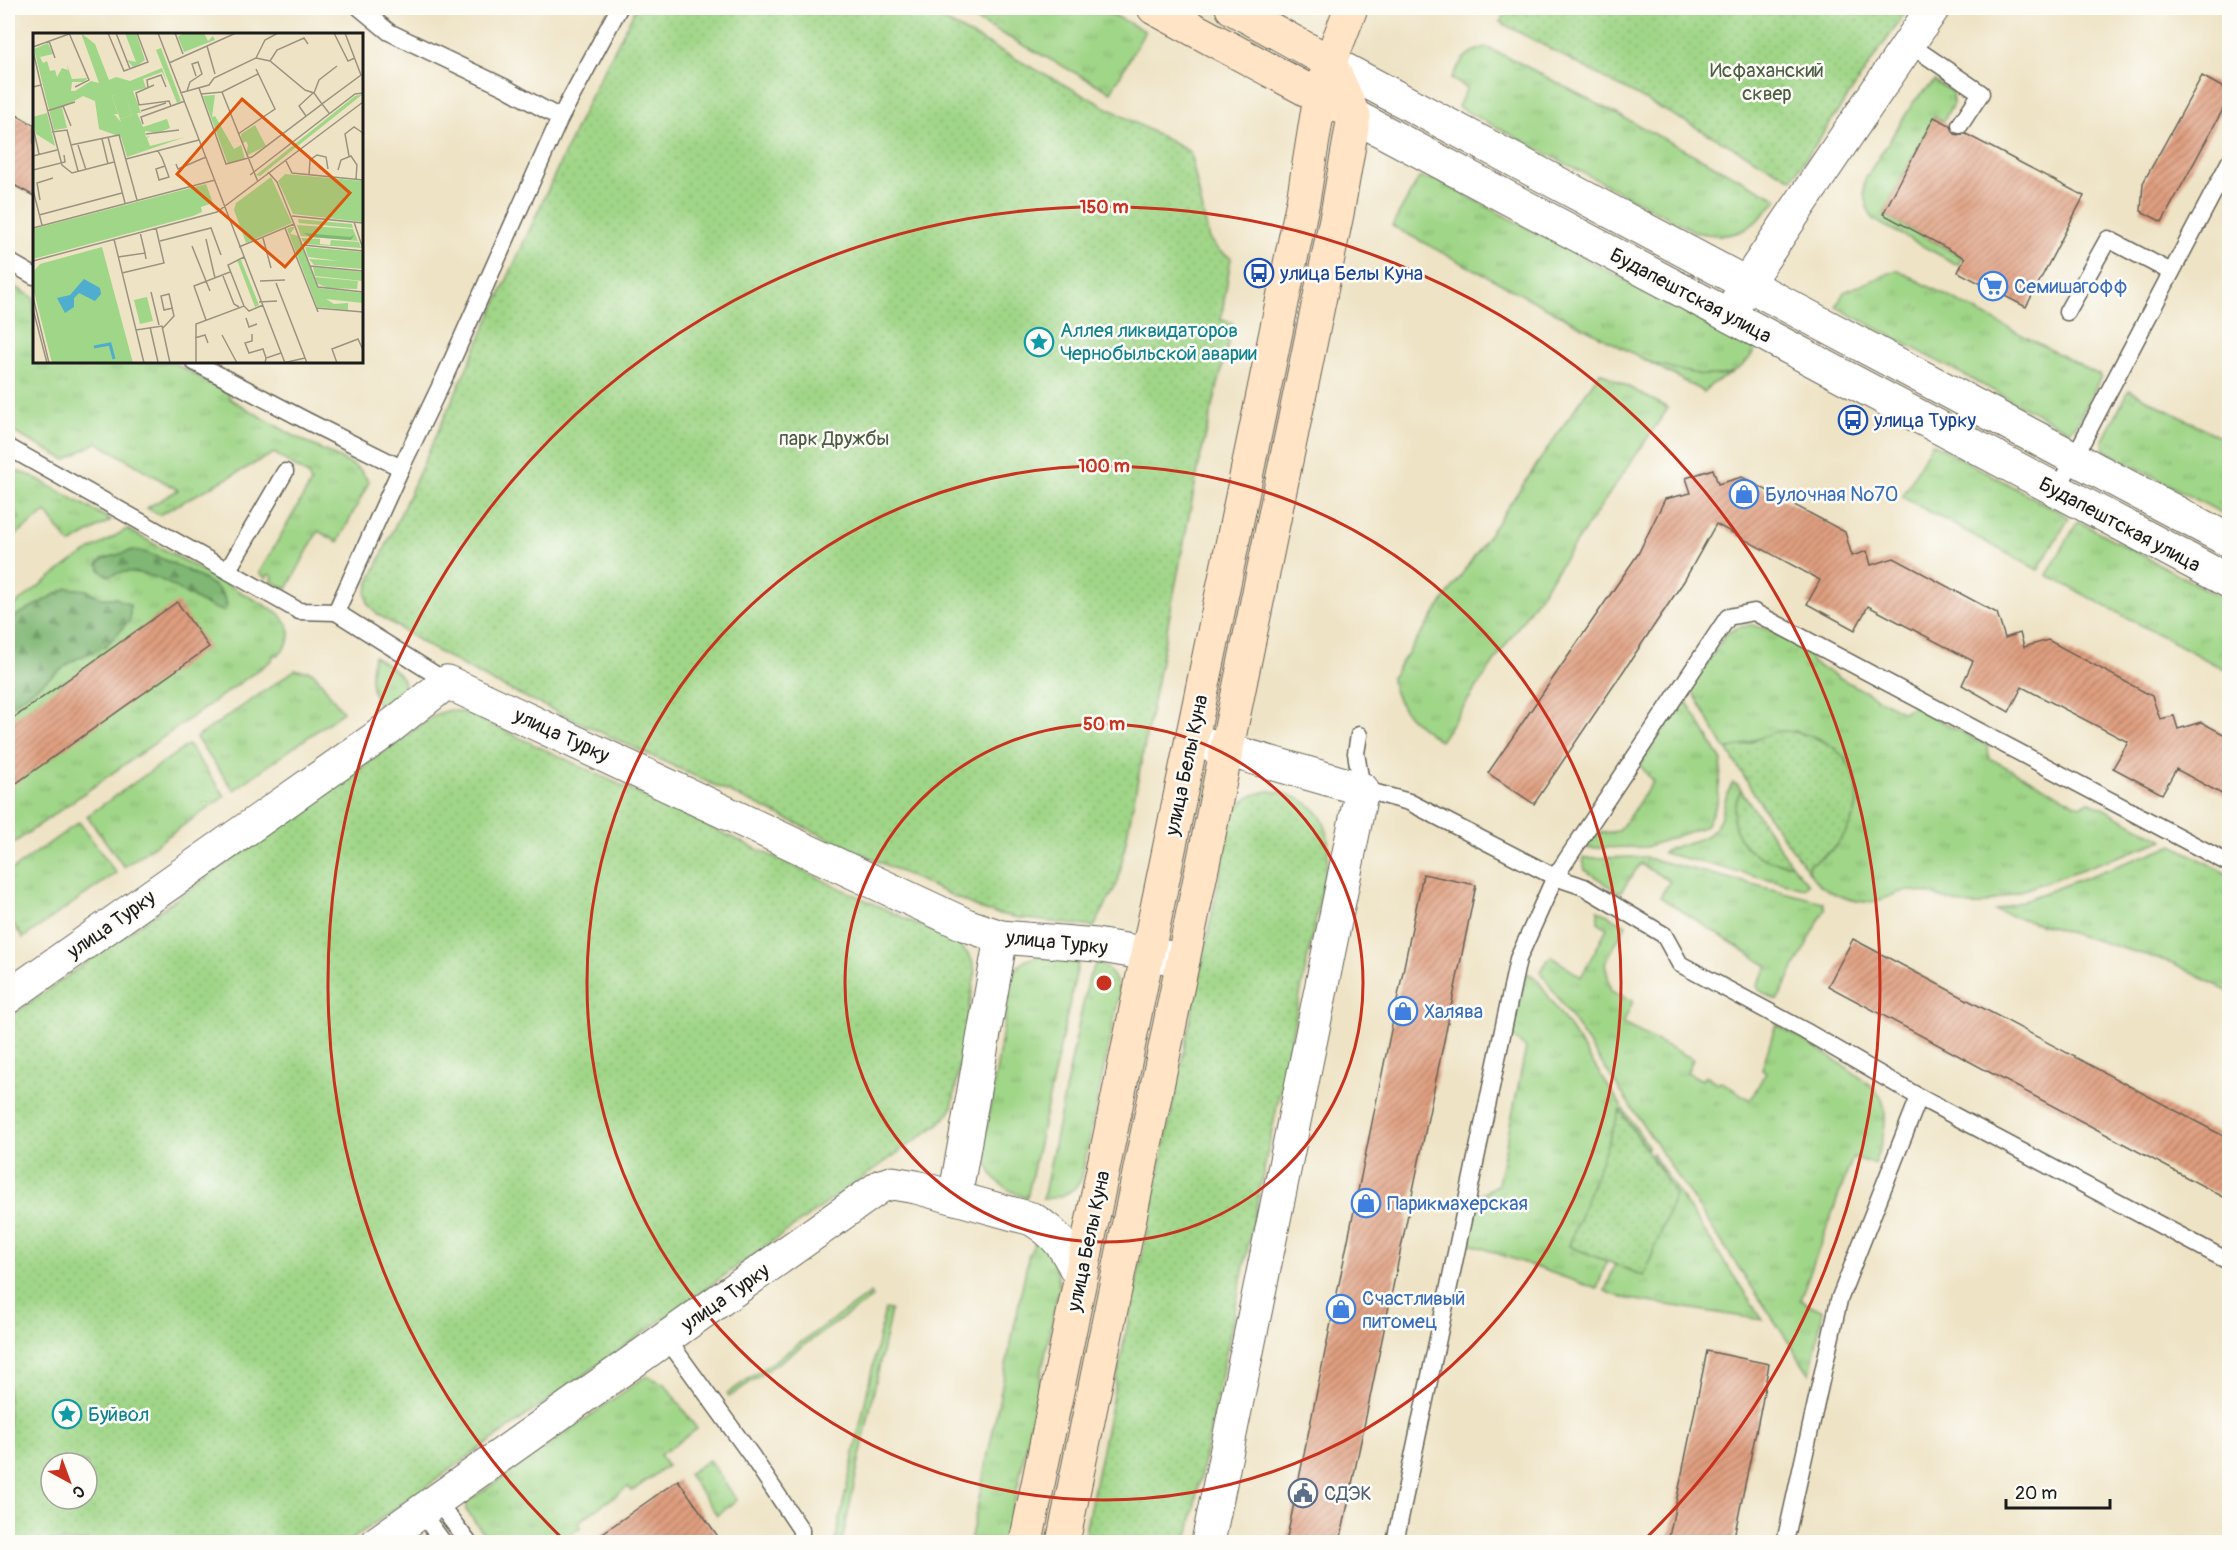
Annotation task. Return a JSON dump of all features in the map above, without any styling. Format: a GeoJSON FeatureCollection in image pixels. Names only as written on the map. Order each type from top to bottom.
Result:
{"type":"FeatureCollection","features":[{"type":"Feature","properties":{"kind":"street","name":"Будапештская улица"},"geometry":{"type":"LineString","coordinates":[[1154,8],[2229,582]]}},
{"type":"Feature","properties":{"kind":"street","name":"Будапештская улица"},"geometry":{"type":"LineString","coordinates":[[1232,8],[2229,541]]}},
{"type":"Feature","properties":{"kind":"street"},"geometry":{"type":"LineString","coordinates":[[1351,8],[1330,62],[1354,116]]}},
{"type":"Feature","properties":{"kind":"street"},"geometry":{"type":"LineString","coordinates":[[1729,315],[1746,284],[1933,8]]}},
{"type":"Feature","properties":{"kind":"street","name":"улица Белы Куна"},"geometry":{"type":"LineString","coordinates":[[1026,1542],[1303,201],[1320,96],[1330,62]]}},
{"type":"Feature","properties":{"kind":"street","name":"улица Белы Куна"},"geometry":{"type":"LineString","coordinates":[[1063,1542],[1337,214],[1354,116]]}},
{"type":"Feature","properties":{"kind":"street","name":"улица Турку"},"geometry":{"type":"LineString","coordinates":[[8,997],[376,738],[447,682],[955,920],[1001,937],[1096,945],[1183,960]]}},
{"type":"Feature","properties":{"kind":"street"},"geometry":{"type":"LineString","coordinates":[[1192,740],[1362,789],[1208,1542]]}},
{"type":"Feature","properties":{"kind":"street"},"geometry":{"type":"LineString","coordinates":[[955,1198],[1001,937]]}},
{"type":"Feature","properties":{"kind":"street","name":"улица Турку"},"geometry":{"type":"LineString","coordinates":[[378,1542],[881,1186],[892,1183],[1032,1219],[1048,1229],[1064,1246],[1080,1277]]}},
{"type":"Feature","properties":{"kind":"lane"},"geometry":{"type":"LineString","coordinates":[[360,8],[389,32],[504,87],[560,118]]}},
{"type":"Feature","properties":{"kind":"lane"},"geometry":{"type":"LineString","coordinates":[[336,612],[446,374],[560,118],[619,8]]}},
{"type":"Feature","properties":{"kind":"lane"},"geometry":{"type":"LineString","coordinates":[[1909,44],[1981,93],[1960,125]]}},
{"type":"Feature","properties":{"kind":"lane"},"geometry":{"type":"LineString","coordinates":[[2057,490],[2229,161]]}},
{"type":"Feature","properties":{"kind":"lane"},"geometry":{"type":"LineString","coordinates":[[2067,312],[2108,239],[2171,272]]}},
{"type":"Feature","properties":{"kind":"lane"},"geometry":{"type":"LineString","coordinates":[[8,261],[33,275]]}},
{"type":"Feature","properties":{"kind":"lane"},"geometry":{"type":"LineString","coordinates":[[196,363],[401,468]]}},
{"type":"Feature","properties":{"kind":"lane"},"geometry":{"type":"LineString","coordinates":[[11,453],[299,610],[336,612],[447,682]]}},
{"type":"Feature","properties":{"kind":"lane"},"geometry":{"type":"LineString","coordinates":[[228,570],[285,472]]}},
{"type":"Feature","properties":{"kind":"lane"},"geometry":{"type":"LineString","coordinates":[[1395,1542],[1518,959],[1555,877],[1728,617],[1754,612],[2229,864]]}},
{"type":"Feature","properties":{"kind":"lane"},"geometry":{"type":"LineString","coordinates":[[1359,735],[1356,753],[1362,789],[1409,802],[1555,877],[1584,887],[1664,935],[1680,964],[1805,1031],[1919,1097],[2229,1262]]}},
{"type":"Feature","properties":{"kind":"lane"},"geometry":{"type":"LineString","coordinates":[[1785,1542],[1839,1300],[1919,1097]]}},
{"type":"Feature","properties":{"kind":"lane"},"geometry":{"type":"LineString","coordinates":[[1080,1277],[1116,1287]]}},
{"type":"Feature","properties":{"kind":"lane"},"geometry":{"type":"LineString","coordinates":[[667,1339],[751,1455],[801,1530],[801,1542]]}},
{"type":"Feature","properties":{"kind":"lane"},"geometry":{"type":"LineString","coordinates":[[429,1507],[443,1542]]}},
{"type":"Feature","properties":{"kind":"lane"},"geometry":{"type":"LineString","coordinates":[[429,1507],[468,1542]]}},
{"type":"Feature","properties":{"kind":"green space","name":"парк Дружбы"},"geometry":{"type":"Polygon","coordinates":[[[636,8],[921,8],[1190,152],[1209,239],[1219,251],[1231,258],[1221,320],[1233,323],[1200,459],[1118,882],[1094,927],[1019,918],[985,911],[495,683],[431,648],[377,614],[368,604],[366,594],[369,583],[590,97],[636,8]]]}},
{"type":"Feature","properties":{"kind":"green space"},"geometry":{"type":"Polygon","coordinates":[[[954,8],[1100,8],[1145,31],[1111,92],[954,8]]]}},
{"type":"Feature","properties":{"kind":"green space","name":"Исфаханский сквер"},"geometry":{"type":"Polygon","coordinates":[[[1509,8],[1908,8],[1792,179],[1500,22],[1509,8]]]}},
{"type":"Feature","properties":{"kind":"green space"},"geometry":{"type":"Polygon","coordinates":[[[1485,47],[1514,60],[1778,199],[1760,218],[1743,230],[1723,235],[1696,232],[1458,107],[1467,88],[1451,79],[1464,58],[1485,47]]]}},
{"type":"Feature","properties":{"kind":"green space"},"geometry":{"type":"Polygon","coordinates":[[[1935,81],[1952,92],[1953,104],[1943,121],[1934,117],[1883,214],[1962,257],[1958,265],[1874,220],[1864,195],[1865,179],[1915,100],[1935,81]]]}},
{"type":"Feature","properties":{"kind":"green space"},"geometry":{"type":"Polygon","coordinates":[[[1419,178],[1437,180],[1755,349],[1746,363],[1734,371],[1721,375],[1692,374],[1649,362],[1392,226],[1419,178]]]}},
{"type":"Feature","properties":{"kind":"green space"},"geometry":{"type":"Polygon","coordinates":[[[1897,270],[2101,376],[2077,424],[2069,431],[1836,307],[1844,292],[1897,270]]]}},
{"type":"Feature","properties":{"kind":"green space"},"geometry":{"type":"Polygon","coordinates":[[[8,283],[33,297],[33,363],[174,363],[229,393],[230,399],[294,436],[351,464],[361,471],[369,482],[338,542],[318,531],[287,589],[271,581],[273,577],[269,574],[266,578],[259,573],[311,483],[308,475],[274,453],[159,515],[147,508],[178,490],[97,442],[66,460],[8,429],[8,283]]]}},
{"type":"Feature","properties":{"kind":"green space"},"geometry":{"type":"Polygon","coordinates":[[[1649,362],[1701,374],[1733,373],[1713,383],[1704,392],[1649,362]]]}},
{"type":"Feature","properties":{"kind":"green space"},"geometry":{"type":"Polygon","coordinates":[[[1600,372],[1668,408],[1440,741],[1408,715],[1398,699],[1391,678],[1600,372]]]}},
{"type":"Feature","properties":{"kind":"green space"},"geometry":{"type":"Polygon","coordinates":[[[2129,390],[2229,442],[2229,517],[2104,450],[2103,440],[2129,390]]]}},
{"type":"Feature","properties":{"kind":"green space"},"geometry":{"type":"Polygon","coordinates":[[[1932,443],[2069,517],[2038,570],[1904,498],[1932,443]]]}},
{"type":"Feature","properties":{"kind":"green space"},"geometry":{"type":"Polygon","coordinates":[[[16,471],[32,476],[111,520],[70,544],[46,512],[8,541],[8,527],[19,518],[8,502],[8,473],[16,471]]]}},
{"type":"Feature","properties":{"kind":"green space"},"geometry":{"type":"Polygon","coordinates":[[[2078,521],[2229,602],[2229,672],[2047,575],[2078,521]]]}},
{"type":"Feature","properties":{"kind":"green space"},"geometry":{"type":"Polygon","coordinates":[[[127,529],[277,612],[287,624],[290,638],[278,655],[273,655],[272,660],[8,847],[8,610],[72,561],[127,529]]]}},
{"type":"Feature","properties":{"kind":"green space"},"geometry":{"type":"Polygon","coordinates":[[[133,550],[165,560],[213,586],[220,591],[227,604],[223,611],[144,574],[128,572],[108,576],[101,571],[98,564],[103,559],[133,550]]]}},
{"type":"Feature","properties":{"kind":"green space"},"geometry":{"type":"Polygon","coordinates":[[[67,588],[87,590],[101,598],[116,598],[130,605],[130,620],[106,646],[74,660],[8,708],[8,620],[67,588]]]}},
{"type":"Feature","properties":{"kind":"green space"},"geometry":{"type":"Polygon","coordinates":[[[1751,625],[1770,630],[1808,650],[1812,663],[1903,712],[1913,706],[1988,746],[1989,758],[2080,806],[2089,801],[2164,840],[1981,905],[1963,904],[1917,891],[1903,892],[1867,902],[1831,892],[1815,880],[1808,865],[1833,849],[1847,830],[1856,809],[1836,749],[1818,738],[1795,731],[1752,740],[1734,750],[1727,749],[1723,746],[1691,688],[1726,634],[1737,628],[1751,625]]]}},
{"type":"Feature","properties":{"kind":"green space"},"geometry":{"type":"Polygon","coordinates":[[[374,656],[394,670],[403,682],[403,688],[399,694],[381,711],[372,684],[371,671],[374,656]]]}},
{"type":"Feature","properties":{"kind":"green space"},"geometry":{"type":"Polygon","coordinates":[[[295,670],[315,674],[343,712],[234,790],[196,738],[295,670]]]}},
{"type":"Feature","properties":{"kind":"green space"},"geometry":{"type":"Polygon","coordinates":[[[1684,697],[1722,761],[1717,803],[1706,826],[1646,847],[1585,848],[1593,834],[1619,831],[1653,782],[1640,765],[1684,697]]]}},
{"type":"Feature","properties":{"kind":"green space"},"geometry":{"type":"Polygon","coordinates":[[[450,710],[467,713],[955,942],[969,956],[975,974],[952,1108],[947,1116],[348,1542],[8,1542],[8,1018],[437,714],[450,710]]]}},
{"type":"Feature","properties":{"kind":"green space"},"geometry":{"type":"Polygon","coordinates":[[[1779,731],[1802,734],[1822,741],[1839,752],[1850,767],[1857,784],[1857,803],[1851,823],[1835,847],[1808,865],[1810,873],[1770,819],[1727,749],[1779,731]]]}},
{"type":"Feature","properties":{"kind":"green space"},"geometry":{"type":"Polygon","coordinates":[[[188,745],[225,796],[124,867],[87,816],[188,745]]]}},
{"type":"Feature","properties":{"kind":"green space"},"geometry":{"type":"Polygon","coordinates":[[[1733,783],[1741,790],[1735,804],[1734,818],[1743,841],[1763,858],[1791,864],[1808,884],[1804,888],[1663,853],[1668,849],[1704,837],[1715,828],[1721,817],[1727,793],[1733,783]]]}},
{"type":"Feature","properties":{"kind":"green space"},"geometry":{"type":"Polygon","coordinates":[[[1741,790],[1791,864],[1762,858],[1742,842],[1736,831],[1734,819],[1735,805],[1741,790]]]}},
{"type":"Feature","properties":{"kind":"green space"},"geometry":{"type":"Polygon","coordinates":[[[1269,791],[1300,799],[1316,811],[1326,829],[1327,864],[1187,1542],[1083,1542],[1231,821],[1246,800],[1256,794],[1269,791]]]}},
{"type":"Feature","properties":{"kind":"green space"},"geometry":{"type":"Polygon","coordinates":[[[79,822],[116,873],[23,938],[8,916],[8,873],[79,822]]]}},
{"type":"Feature","properties":{"kind":"green space"},"geometry":{"type":"Polygon","coordinates":[[[2173,845],[2229,875],[2229,992],[2173,963],[1995,911],[2173,845]]]}},
{"type":"Feature","properties":{"kind":"green space"},"geometry":{"type":"Polygon","coordinates":[[[1643,857],[1823,902],[1825,909],[1777,1001],[1759,990],[1757,985],[1768,966],[1660,897],[1670,881],[1640,864],[1620,893],[1585,870],[1583,858],[1643,857]]]}},
{"type":"Feature","properties":{"kind":"green space"},"geometry":{"type":"Polygon","coordinates":[[[1598,910],[1626,925],[1605,963],[1611,991],[1633,1001],[1623,1024],[1693,1059],[1687,1072],[1702,1080],[1705,1076],[1718,1083],[1720,1081],[1750,1100],[1766,1072],[1762,1069],[1776,1024],[1852,1072],[1878,1093],[1883,1102],[1885,1126],[1874,1164],[1853,1157],[1800,1300],[1823,1311],[1810,1374],[1540,971],[1551,956],[1581,977],[1607,928],[1598,922],[1598,910]]]}},
{"type":"Feature","properties":{"kind":"green space"},"geometry":{"type":"Polygon","coordinates":[[[1040,956],[1079,960],[1027,1198],[1009,1190],[997,1180],[988,1167],[983,1148],[1012,977],[1023,962],[1040,956]]]}},
{"type":"Feature","properties":{"kind":"green space"},"geometry":{"type":"Polygon","coordinates":[[[1097,961],[1113,975],[1119,995],[1081,1180],[1074,1189],[1065,1194],[1043,1199],[1089,977],[1097,961]]]}},
{"type":"Feature","properties":{"kind":"green space"},"geometry":{"type":"Polygon","coordinates":[[[1527,973],[1537,979],[1648,1146],[1646,1149],[1621,1111],[1569,1246],[1607,1261],[1597,1289],[1468,1243],[1479,1196],[1498,1184],[1526,1048],[1511,1036],[1527,973]]]}},
{"type":"Feature","properties":{"kind":"green space"},"geometry":{"type":"Polygon","coordinates":[[[1620,1110],[1675,1194],[1644,1276],[1569,1246],[1620,1110]]]}},
{"type":"Feature","properties":{"kind":"green space"},"geometry":{"type":"Polygon","coordinates":[[[1652,1153],[1763,1320],[1623,1298],[1605,1291],[1615,1264],[1644,1276],[1675,1194],[1651,1156],[1652,1153]]]}},
{"type":"Feature","properties":{"kind":"green space"},"geometry":{"type":"Polygon","coordinates":[[[1036,1241],[1046,1250],[1053,1262],[1058,1274],[1059,1288],[1006,1542],[970,1542],[1029,1254],[1036,1241]]]}},
{"type":"Feature","properties":{"kind":"green space"},"geometry":{"type":"Polygon","coordinates":[[[871,1293],[873,1297],[729,1397],[727,1394],[871,1293]]]}},
{"type":"Feature","properties":{"kind":"green space"},"geometry":{"type":"Polygon","coordinates":[[[885,1309],[891,1310],[842,1542],[835,1542],[885,1309]]]}},
{"type":"Feature","properties":{"kind":"green space"},"geometry":{"type":"Polygon","coordinates":[[[646,1376],[665,1384],[697,1429],[660,1455],[667,1466],[632,1491],[628,1487],[578,1522],[581,1527],[559,1542],[490,1542],[466,1510],[466,1503],[646,1376]]]}},
{"type":"Feature","properties":{"kind":"green space"},"geometry":{"type":"Polygon","coordinates":[[[709,1460],[737,1500],[717,1515],[688,1474],[709,1460]]]}},
{"type":"Feature","properties":{"kind":"building"},"geometry":{"type":"Polygon","coordinates":[[[2202,76],[2229,91],[2229,98],[2162,222],[2141,211],[2143,183],[2202,76]]]}},
{"type":"Feature","properties":{"kind":"building"},"geometry":{"type":"Polygon","coordinates":[[[8,110],[33,124],[33,195],[8,182],[8,110]]]}},
{"type":"Feature","properties":{"kind":"building"},"geometry":{"type":"Polygon","coordinates":[[[1934,117],[1950,125],[1955,134],[1966,134],[2084,196],[2026,307],[1958,272],[1965,258],[1883,214],[1934,117]]]}},
{"type":"Feature","properties":{"kind":"building"},"geometry":{"type":"Polygon","coordinates":[[[1713,469],[1718,484],[1742,477],[1845,532],[1852,556],[1867,551],[1871,565],[1894,558],[1997,613],[2005,638],[2020,633],[2024,647],[2048,640],[2152,696],[2160,719],[2174,716],[2178,729],[2201,722],[2229,737],[2229,798],[2176,769],[2162,794],[2113,768],[2128,742],[2022,687],[2009,712],[1962,685],[1973,661],[1868,606],[1855,630],[1807,604],[1820,580],[1716,524],[1684,581],[1534,804],[1488,773],[1638,554],[1665,499],[1691,493],[1686,478],[1713,469]]]}},
{"type":"Feature","properties":{"kind":"building"},"geometry":{"type":"Polygon","coordinates":[[[177,602],[209,647],[8,789],[8,722],[177,602]]]}},
{"type":"Feature","properties":{"kind":"building"},"geometry":{"type":"Polygon","coordinates":[[[1423,874],[1476,885],[1461,959],[1340,1542],[1286,1542],[1423,874]]]}},
{"type":"Feature","properties":{"kind":"building"},"geometry":{"type":"Polygon","coordinates":[[[1853,939],[2229,1139],[2229,1200],[1828,986],[1853,939]]]}},
{"type":"Feature","properties":{"kind":"building"},"geometry":{"type":"Polygon","coordinates":[[[1707,1351],[1769,1364],[1762,1403],[1733,1542],[1668,1542],[1707,1351]]]}},
{"type":"Feature","properties":{"kind":"building"},"geometry":{"type":"Polygon","coordinates":[[[678,1480],[722,1542],[590,1542],[624,1518],[678,1480]]]}},
{"type":"Feature","properties":{"kind":"place","name":"улица Белы Куна"},"geometry":{"type":"Point","coordinates":[1259,273]}},
{"type":"Feature","properties":{"kind":"place","name":"Семишагофф"},"geometry":{"type":"Point","coordinates":[1993,286]}},
{"type":"Feature","properties":{"kind":"place","name":"Аллея ликвидаторов Чернобыльской аварии"},"geometry":{"type":"Point","coordinates":[1039,342]}},
{"type":"Feature","properties":{"kind":"place","name":"улица Турку"},"geometry":{"type":"Point","coordinates":[1853,420]}},
{"type":"Feature","properties":{"kind":"place","name":"Булочная №70"},"geometry":{"type":"Point","coordinates":[1744,494]}},
{"type":"Feature","properties":{"kind":"place","name":"Халява"},"geometry":{"type":"Point","coordinates":[1403,1011]}},
{"type":"Feature","properties":{"kind":"place","name":"Парикмахерская"},"geometry":{"type":"Point","coordinates":[1366,1203]}},
{"type":"Feature","properties":{"kind":"place","name":"Счастливый питомец"},"geometry":{"type":"Point","coordinates":[1341,1309]}},
{"type":"Feature","properties":{"kind":"place","name":"Буйвол"},"geometry":{"type":"Point","coordinates":[67,1414]}},
{"type":"Feature","properties":{"kind":"place","name":"СДЭК"},"geometry":{"type":"Point","coordinates":[1303,1493]}}]}
